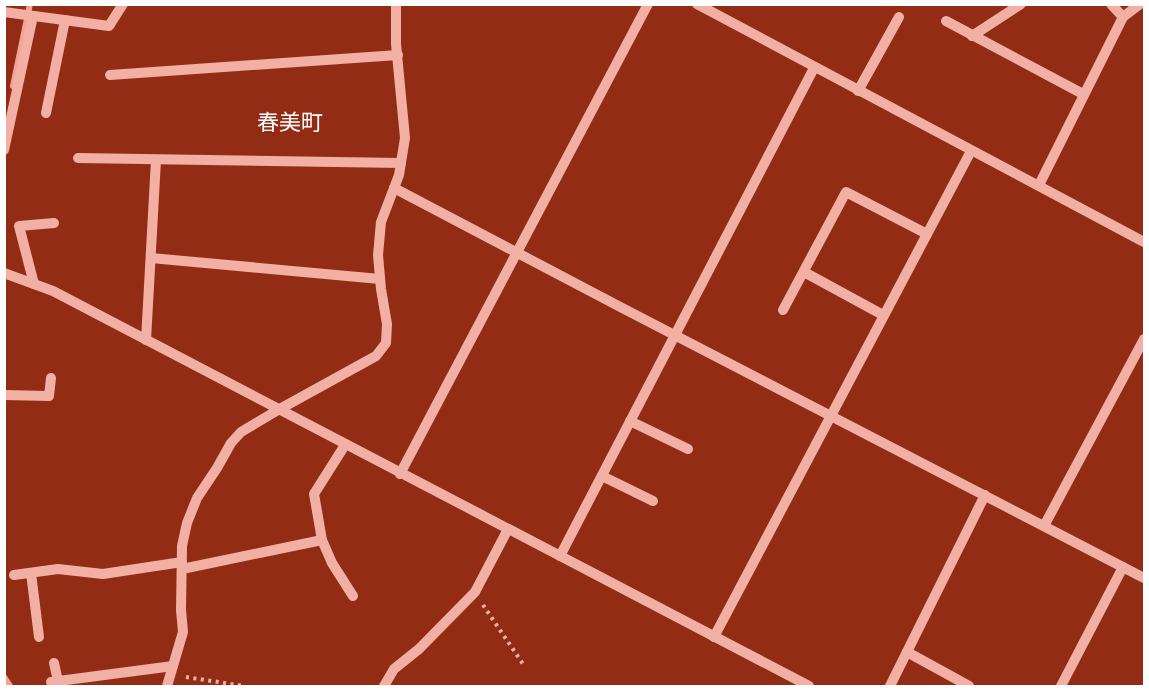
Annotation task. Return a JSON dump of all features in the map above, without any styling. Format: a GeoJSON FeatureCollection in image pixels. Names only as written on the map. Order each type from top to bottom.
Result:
{"type":"FeatureCollection","features":[{"type":"Feature","properties":{"kind":"street"},"geometry":{"type":"LineString","coordinates":[[4,12],[109,26],[123,4]]}},
{"type":"Feature","properties":{"kind":"street"},"geometry":{"type":"LineString","coordinates":[[167,687],[183,632],[182,546],[187,523],[197,498],[231,443],[241,432],[376,356],[386,343],[387,324],[378,255],[381,222],[394,188],[405,138],[396,4]]}},
{"type":"Feature","properties":{"kind":"street"},"geometry":{"type":"LineString","coordinates":[[400,474],[648,4]]}},
{"type":"Feature","properties":{"kind":"street"},"geometry":{"type":"LineString","coordinates":[[697,4],[1144,242]]}},
{"type":"Feature","properties":{"kind":"street"},"geometry":{"type":"LineString","coordinates":[[972,36],[1021,4]]}},
{"type":"Feature","properties":{"kind":"street"},"geometry":{"type":"LineString","coordinates":[[1111,4],[1122,17]]}},
{"type":"Feature","properties":{"kind":"street"},"geometry":{"type":"LineString","coordinates":[[1039,185],[1122,17],[1140,4]]}},
{"type":"Feature","properties":{"kind":"street"},"geometry":{"type":"LineString","coordinates":[[4,150],[33,16]]}},
{"type":"Feature","properties":{"kind":"street"},"geometry":{"type":"LineString","coordinates":[[858,91],[899,17]]}},
{"type":"Feature","properties":{"kind":"street"},"geometry":{"type":"LineString","coordinates":[[46,113],[65,20]]}},
{"type":"Feature","properties":{"kind":"street"},"geometry":{"type":"LineString","coordinates":[[946,21],[1083,94]]}},
{"type":"Feature","properties":{"kind":"street"},"geometry":{"type":"LineString","coordinates":[[110,75],[398,55]]}},
{"type":"Feature","properties":{"kind":"street"},"geometry":{"type":"LineString","coordinates":[[560,555],[814,68]]}},
{"type":"Feature","properties":{"kind":"street"},"geometry":{"type":"LineString","coordinates":[[714,637],[971,151]]}},
{"type":"Feature","properties":{"kind":"street"},"geometry":{"type":"LineString","coordinates":[[78,158],[401,163]]}},
{"type":"Feature","properties":{"kind":"street"},"geometry":{"type":"LineString","coordinates":[[146,340],[156,160]]}},
{"type":"Feature","properties":{"kind":"street"},"geometry":{"type":"LineString","coordinates":[[394,188],[829,417],[1144,578]]}},
{"type":"Feature","properties":{"kind":"street"},"geometry":{"type":"LineString","coordinates":[[783,310],[846,192],[927,234]]}},
{"type":"Feature","properties":{"kind":"street"},"geometry":{"type":"LineString","coordinates":[[34,284],[19,226],[54,223]]}},
{"type":"Feature","properties":{"kind":"street"},"geometry":{"type":"LineString","coordinates":[[151,258],[380,279]]}},
{"type":"Feature","properties":{"kind":"street"},"geometry":{"type":"LineString","coordinates":[[4,273],[53,291],[809,687]]}},
{"type":"Feature","properties":{"kind":"street"},"geometry":{"type":"LineString","coordinates":[[804,273],[883,315]]}},
{"type":"Feature","properties":{"kind":"street"},"geometry":{"type":"LineString","coordinates":[[1044,526],[1144,339]]}},
{"type":"Feature","properties":{"kind":"street"},"geometry":{"type":"LineString","coordinates":[[4,395],[50,396],[51,378]]}},
{"type":"Feature","properties":{"kind":"street"},"geometry":{"type":"LineString","coordinates":[[630,422],[688,449]]}},
{"type":"Feature","properties":{"kind":"street"},"geometry":{"type":"LineString","coordinates":[[345,445],[314,494],[322,540],[332,562],[353,596]]}},
{"type":"Feature","properties":{"kind":"street"},"geometry":{"type":"LineString","coordinates":[[602,476],[653,501]]}},
{"type":"Feature","properties":{"kind":"street"},"geometry":{"type":"LineString","coordinates":[[891,687],[985,495]]}},
{"type":"Feature","properties":{"kind":"street"},"geometry":{"type":"LineString","coordinates":[[384,687],[394,669],[419,649],[475,592],[508,529]]}},
{"type":"Feature","properties":{"kind":"street"},"geometry":{"type":"LineString","coordinates":[[14,575],[58,569],[103,574],[182,566],[322,540]]}},
{"type":"Feature","properties":{"kind":"street"},"geometry":{"type":"LineString","coordinates":[[1061,687],[1123,567]]}},
{"type":"Feature","properties":{"kind":"street"},"geometry":{"type":"LineString","coordinates":[[31,573],[39,637]]}},
{"type":"Feature","properties":{"kind":"street"},"geometry":{"type":"LineString","coordinates":[[907,652],[969,687]]}},
{"type":"Feature","properties":{"kind":"street"},"geometry":{"type":"LineString","coordinates":[[54,663],[54,682],[172,670]]}},
{"type":"Feature","properties":{"kind":"path"},"geometry":{"type":"LineString","coordinates":[[475,592],[523,664]]}},
{"type":"Feature","properties":{"kind":"path"},"geometry":{"type":"LineString","coordinates":[[172,670],[244,687]]}},
{"type":"Feature","properties":{"kind":"waterway"},"geometry":{"type":"LineString","coordinates":[[13,86],[30,4]]}},
{"type":"Feature","properties":{"kind":"waterway"},"geometry":{"type":"LineString","coordinates":[[4,677],[10,686]]}},
{"type":"Feature","properties":{"kind":"district","name":"春美町"},"geometry":{"type":"Point","coordinates":[290,122]}}]}
